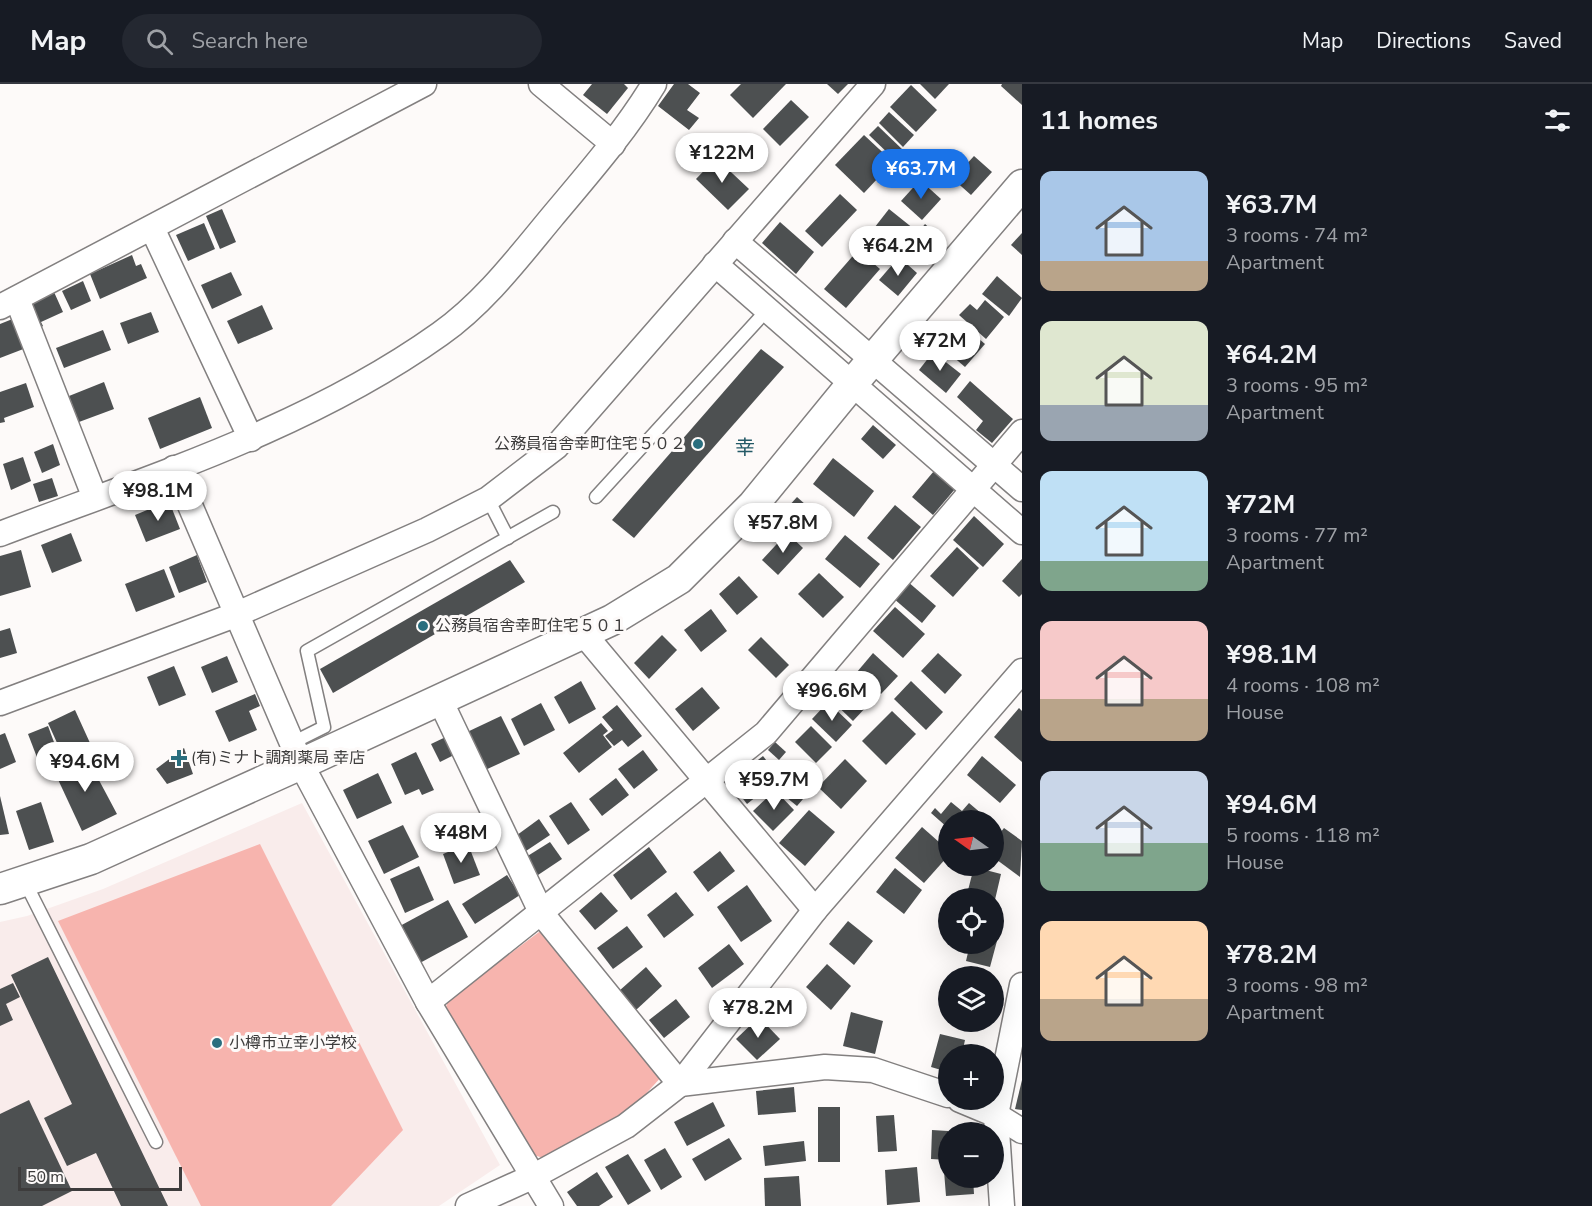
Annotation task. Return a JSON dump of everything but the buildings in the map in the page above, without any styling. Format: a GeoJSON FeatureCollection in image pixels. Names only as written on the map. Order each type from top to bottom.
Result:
{"type":"FeatureCollection","features":[{"type":"Feature","properties":{"kind":"street"},"geometry":{"type":"LineString","coordinates":[[95,498],[8,303],[424,84]]}},
{"type":"Feature","properties":{"kind":"street"},"geometry":{"type":"LineString","coordinates":[[541,84],[613,144]]}},
{"type":"Feature","properties":{"kind":"street"},"geometry":{"type":"LineString","coordinates":[[0,534],[251,439],[397,364],[442,332],[500,280],[613,144],[654,84]]}},
{"type":"Feature","properties":{"kind":"street"},"geometry":{"type":"LineString","coordinates":[[0,703],[235,615],[427,530],[488,499],[556,447],[873,84]]}},
{"type":"Feature","properties":{"kind":"street"},"geometry":{"type":"LineString","coordinates":[[13,885],[91,859],[297,754],[440,700],[612,620],[679,579],[753,506],[852,384],[1022,185]]}},
{"type":"Feature","properties":{"kind":"street"},"geometry":{"type":"LineString","coordinates":[[152,228],[251,439]]}},
{"type":"Feature","properties":{"kind":"street"},"geometry":{"type":"LineString","coordinates":[[735,241],[1022,489]]}},
{"type":"Feature","properties":{"kind":"street"},"geometry":{"type":"LineString","coordinates":[[715,264],[1022,532]]}},
{"type":"Feature","properties":{"kind":"street"},"geometry":{"type":"LineString","coordinates":[[428,1002],[542,914],[766,733],[1022,432]]}},
{"type":"Feature","properties":{"kind":"street"},"geometry":{"type":"LineString","coordinates":[[174,468],[235,615],[297,754],[428,1002],[551,1206]]}},
{"type":"Feature","properties":{"kind":"street"},"geometry":{"type":"LineString","coordinates":[[583,633],[815,910]]}},
{"type":"Feature","properties":{"kind":"street"},"geometry":{"type":"LineString","coordinates":[[468,1206],[534,1176],[626,1126],[680,1084],[815,910],[1022,671]]}},
{"type":"Feature","properties":{"kind":"street"},"geometry":{"type":"LineString","coordinates":[[440,700],[542,914],[680,1084]]}},
{"type":"Feature","properties":{"kind":"street"},"geometry":{"type":"LineString","coordinates":[[1002,1206],[996,1115],[1022,985]]}},
{"type":"Feature","properties":{"kind":"street"},"geometry":{"type":"LineString","coordinates":[[680,1084],[825,1067],[873,1070],[938,1092]]}},
{"type":"Feature","properties":{"kind":"street"},"geometry":{"type":"LineString","coordinates":[[984,1110],[1022,1131]]}},
{"type":"Feature","properties":{"kind":"lane"},"geometry":{"type":"LineString","coordinates":[[596,497],[767,310]]}},
{"type":"Feature","properties":{"kind":"lane"},"geometry":{"type":"LineString","coordinates":[[488,499],[508,538]]}},
{"type":"Feature","properties":{"kind":"lane"},"geometry":{"type":"LineString","coordinates":[[297,754],[324,727],[307,651],[553,512]]}},
{"type":"Feature","properties":{"kind":"lane"},"geometry":{"type":"LineString","coordinates":[[13,885],[156,1142]]}},
{"type":"Feature","properties":{"kind":"shaded area","name":"小樽市立幸小学校"},"geometry":{"type":"Polygon","coordinates":[[[302,803],[500,1165],[439,1206],[0,1206],[0,922],[27,916],[103,889],[302,803]]]}},
{"type":"Feature","properties":{"kind":"shaded area"},"geometry":{"type":"Polygon","coordinates":[[[260,844],[403,1130],[331,1206],[201,1206],[58,921],[260,844]]]}},
{"type":"Feature","properties":{"kind":"shaded area"},"geometry":{"type":"Polygon","coordinates":[[[543,929],[663,1075],[633,1108],[544,1158],[529,1154],[444,1014],[448,1000],[543,929]]]}},
{"type":"Feature","properties":{"kind":"place","name":"公務員宿舎幸町住宅５０２"},"geometry":{"type":"Point","coordinates":[698,444]}},
{"type":"Feature","properties":{"kind":"place","name":"公務員宿舎幸町住宅５０１"},"geometry":{"type":"Point","coordinates":[423,626]}},
{"type":"Feature","properties":{"kind":"place","name":"(有)ミナト調剤薬局 幸店"},"geometry":{"type":"Point","coordinates":[179,758]}},
{"type":"Feature","properties":{"kind":"place","name":"小樽市立幸小学校"},"geometry":{"type":"Point","coordinates":[217,1043]}},
{"type":"Feature","properties":{"kind":"district","name":"幸"},"geometry":{"type":"Point","coordinates":[745,447]}}]}
